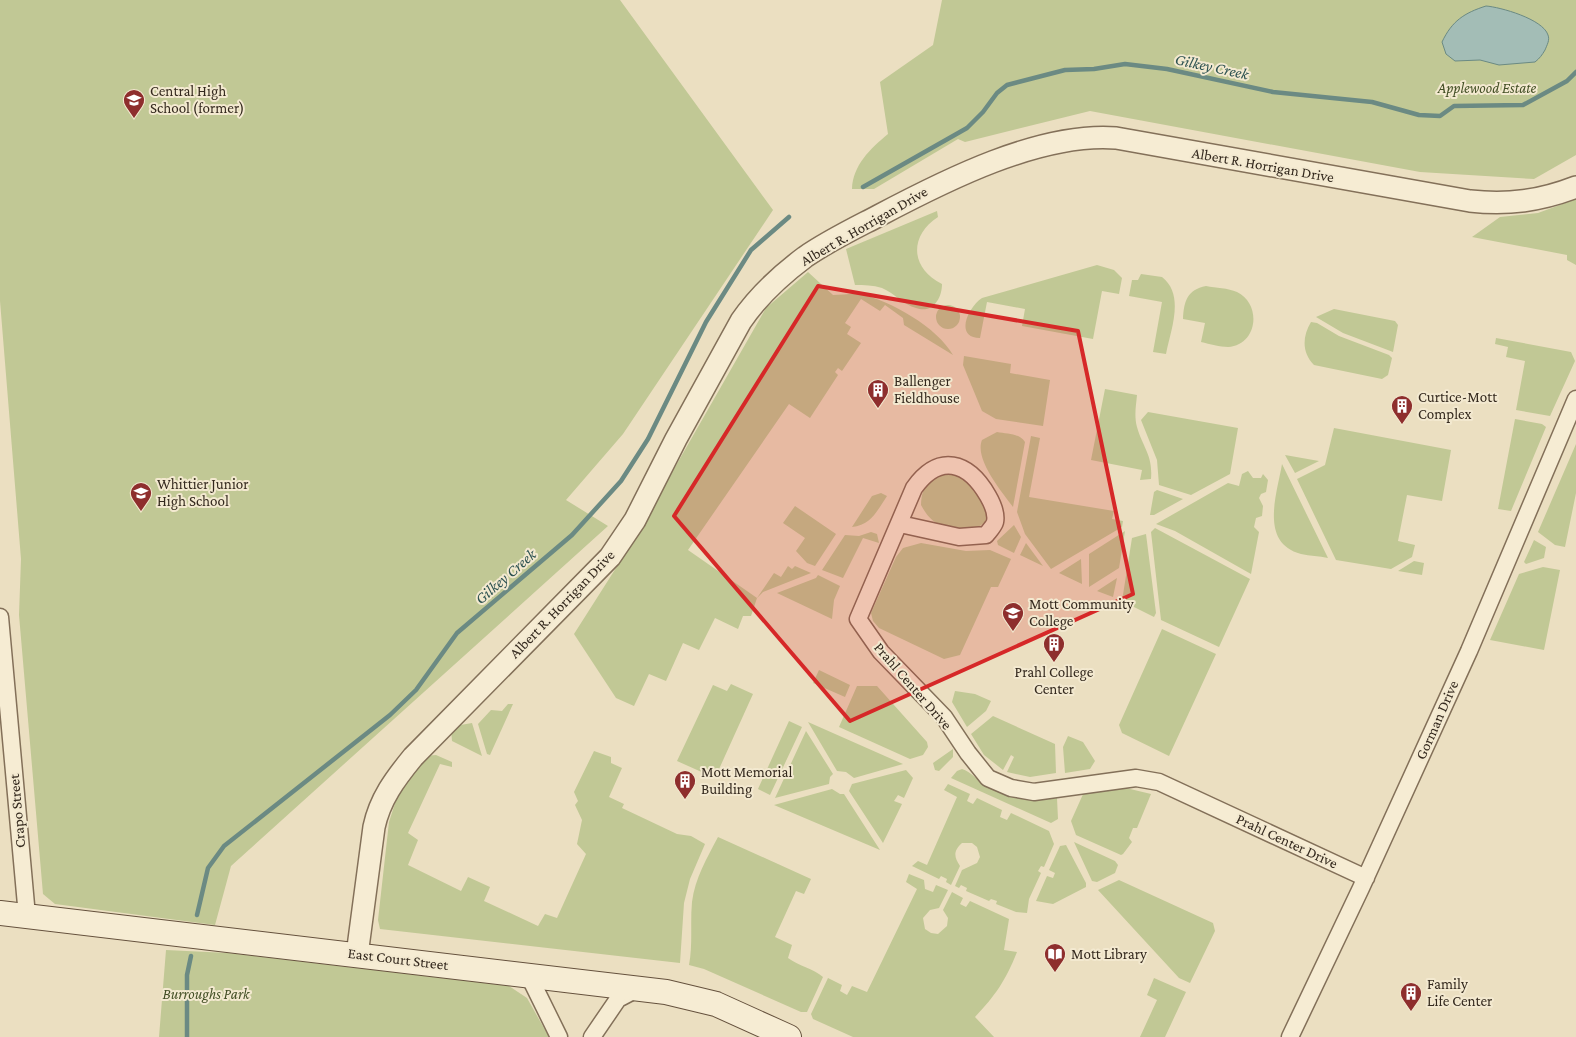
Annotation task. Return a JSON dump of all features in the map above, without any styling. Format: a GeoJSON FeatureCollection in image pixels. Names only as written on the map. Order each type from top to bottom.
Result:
{"type":"FeatureCollection","features":[{"type":"Feature","properties":{"kind":"main road","name":"East Court Street"},"geometry":{"type":"LineString","coordinates":[[0,913],[639,988],[692,997],[716,1004],[789,1037]]}},
{"type":"Feature","properties":{"kind":"street","name":"Albert R. Horrigan Drive"},"geometry":{"type":"LineString","coordinates":[[357,955],[374,827],[377,813],[390,785],[419,751],[610,557],[634,520],[741,321],[773,284],[815,251],[935,185],[1038,148],[1077,138],[1116,138],[1477,202],[1513,203],[1534,201],[1576,187]]}},
{"type":"Feature","properties":{"kind":"street","name":"Gorman Drive"},"geometry":{"type":"LineString","coordinates":[[1290,1037],[1366,878],[1493,595],[1576,399]]}},
{"type":"Feature","properties":{"kind":"street","name":"Prahl Center Drive"},"geometry":{"type":"LineString","coordinates":[[900,524],[959,537],[986,535],[995,522],[993,505],[974,477],[960,466],[938,466],[924,474],[914,488],[858,619],[881,652],[944,717],[968,753],[988,778],[1011,788],[1034,792],[1136,778],[1159,782],[1366,878]]}},
{"type":"Feature","properties":{"kind":"street","name":"Crapo Street"},"geometry":{"type":"LineString","coordinates":[[0,617],[27,916]]}},
{"type":"Feature","properties":{"kind":"street"},"geometry":{"type":"LineString","coordinates":[[528,974],[559,1037]]}},
{"type":"Feature","properties":{"kind":"street"},"geometry":{"type":"LineString","coordinates":[[592,1037],[618,999],[639,988]]}},
{"type":"Feature","properties":{"kind":"highlighted area"},"geometry":{"type":"Polygon","coordinates":[[[818,286],[1078,331],[1133,594],[850,721],[674,516],[818,286]]]}},
{"type":"Feature","properties":{"kind":"green space"},"geometry":{"type":"Polygon","coordinates":[[[0,0],[620,0],[773,210],[623,434],[566,500],[608,526],[231,866],[215,925],[55,904],[43,894],[19,615],[21,559],[0,301],[0,0]]]}},
{"type":"Feature","properties":{"kind":"green space","name":"Applewood Estate"},"geometry":{"type":"Polygon","coordinates":[[[942,0],[1576,0],[1576,155],[1534,179],[1420,172],[1090,111],[965,142],[958,139],[874,189],[852,189],[853,180],[859,165],[869,152],[888,134],[880,82],[933,45],[942,0]]]}},
{"type":"Feature","properties":{"kind":"green space"},"geometry":{"type":"Polygon","coordinates":[[[1576,199],[1576,265],[1567,260],[1567,255],[1472,237],[1500,217],[1538,213],[1576,199]]]}},
{"type":"Feature","properties":{"kind":"green space"},"geometry":{"type":"Polygon","coordinates":[[[937,211],[938,217],[922,233],[918,242],[917,252],[919,261],[924,269],[931,277],[942,284],[938,299],[932,307],[927,309],[916,308],[882,288],[855,285],[846,249],[937,211]]]}},
{"type":"Feature","properties":{"kind":"green space"},"geometry":{"type":"Polygon","coordinates":[[[1097,265],[1114,270],[1122,278],[1119,294],[1102,291],[1093,339],[1022,326],[1025,309],[987,302],[980,338],[972,337],[967,333],[966,321],[968,315],[982,298],[1097,265]]]}},
{"type":"Feature","properties":{"kind":"green space"},"geometry":{"type":"Polygon","coordinates":[[[808,272],[833,295],[860,294],[872,297],[899,309],[925,325],[946,345],[953,355],[904,325],[903,318],[885,305],[880,311],[861,299],[845,323],[851,327],[847,334],[861,343],[842,371],[838,368],[835,372],[838,375],[810,418],[789,404],[688,550],[757,598],[751,616],[743,616],[738,629],[715,618],[699,650],[683,643],[666,681],[649,674],[634,706],[616,698],[574,634],[630,546],[766,308],[808,272]]]}},
{"type":"Feature","properties":{"kind":"green space"},"geometry":{"type":"Polygon","coordinates":[[[1141,274],[1162,277],[1169,284],[1173,293],[1175,303],[1173,323],[1166,354],[1153,352],[1162,302],[1129,296],[1132,280],[1138,280],[1141,274]]]}},
{"type":"Feature","properties":{"kind":"green space"},"geometry":{"type":"Polygon","coordinates":[[[1206,286],[1237,292],[1250,305],[1253,314],[1251,332],[1238,345],[1225,347],[1201,342],[1205,323],[1183,319],[1184,307],[1188,297],[1195,290],[1206,286]]]}},
{"type":"Feature","properties":{"kind":"green space"},"geometry":{"type":"Polygon","coordinates":[[[948,305],[953,306],[959,312],[959,322],[953,328],[948,329],[943,328],[937,322],[936,317],[937,312],[943,306],[948,305]]]}},
{"type":"Feature","properties":{"kind":"green space"},"geometry":{"type":"Polygon","coordinates":[[[1334,309],[1395,321],[1398,325],[1393,352],[1343,333],[1316,317],[1334,309]]]}},
{"type":"Feature","properties":{"kind":"green space"},"geometry":{"type":"Polygon","coordinates":[[[1311,322],[1317,323],[1339,336],[1389,355],[1392,358],[1388,375],[1382,379],[1314,365],[1305,350],[1306,333],[1311,322]]]}},
{"type":"Feature","properties":{"kind":"green space"},"geometry":{"type":"Polygon","coordinates":[[[1496,338],[1571,352],[1575,361],[1550,416],[1516,410],[1525,361],[1506,357],[1508,347],[1495,344],[1496,338]]]}},
{"type":"Feature","properties":{"kind":"green space"},"geometry":{"type":"Polygon","coordinates":[[[964,356],[1011,364],[1010,373],[1050,380],[1043,426],[996,419],[982,411],[963,365],[964,356]]]}},
{"type":"Feature","properties":{"kind":"green space"},"geometry":{"type":"Polygon","coordinates":[[[1105,389],[1137,395],[1136,423],[1149,458],[1151,479],[1140,480],[1142,470],[1091,460],[1105,389]]]}},
{"type":"Feature","properties":{"kind":"green space"},"geometry":{"type":"Polygon","coordinates":[[[1148,412],[1238,428],[1230,474],[1191,495],[1159,485],[1157,460],[1141,420],[1148,412]]]}},
{"type":"Feature","properties":{"kind":"green space"},"geometry":{"type":"Polygon","coordinates":[[[1515,419],[1542,424],[1546,427],[1511,511],[1498,509],[1515,419]]]}},
{"type":"Feature","properties":{"kind":"green space"},"geometry":{"type":"Polygon","coordinates":[[[1334,428],[1451,450],[1442,501],[1407,495],[1398,541],[1415,545],[1412,557],[1391,569],[1336,560],[1297,479],[1325,465],[1334,428]]]}},
{"type":"Feature","properties":{"kind":"green space"},"geometry":{"type":"Polygon","coordinates":[[[997,432],[1016,435],[1025,442],[1013,507],[990,475],[982,456],[982,440],[997,432]]]}},
{"type":"Feature","properties":{"kind":"green space"},"geometry":{"type":"Polygon","coordinates":[[[1031,436],[1040,438],[1029,497],[1114,511],[1112,519],[1123,521],[1122,527],[1051,569],[1025,534],[1017,512],[1031,436]]]}},
{"type":"Feature","properties":{"kind":"green space"},"geometry":{"type":"Polygon","coordinates":[[[1576,444],[1576,493],[1565,547],[1555,545],[1538,532],[1576,444]]]}},
{"type":"Feature","properties":{"kind":"green space"},"geometry":{"type":"Polygon","coordinates":[[[1285,455],[1319,461],[1295,473],[1285,455]]]}},
{"type":"Feature","properties":{"kind":"green space"},"geometry":{"type":"Polygon","coordinates":[[[1282,464],[1328,558],[1301,554],[1288,548],[1280,540],[1275,529],[1274,516],[1282,464]]]}},
{"type":"Feature","properties":{"kind":"green space"},"geometry":{"type":"Polygon","coordinates":[[[1248,471],[1253,478],[1261,478],[1263,474],[1268,480],[1266,492],[1261,494],[1259,498],[1263,506],[1262,516],[1256,518],[1254,527],[1259,532],[1251,574],[1175,531],[1156,524],[1228,483],[1239,486],[1242,474],[1248,471]]]}},
{"type":"Feature","properties":{"kind":"green space"},"geometry":{"type":"Polygon","coordinates":[[[948,472],[968,482],[978,493],[985,507],[988,514],[985,522],[975,530],[950,528],[937,523],[931,519],[921,505],[923,492],[928,483],[948,472]]]}},
{"type":"Feature","properties":{"kind":"green space"},"geometry":{"type":"Polygon","coordinates":[[[1157,490],[1183,499],[1154,515],[1150,515],[1154,492],[1157,490]]]}},
{"type":"Feature","properties":{"kind":"green space"},"geometry":{"type":"Polygon","coordinates":[[[881,493],[887,496],[877,512],[859,526],[852,527],[872,496],[881,493]]]}},
{"type":"Feature","properties":{"kind":"green space"},"geometry":{"type":"Polygon","coordinates":[[[795,506],[836,534],[815,566],[807,563],[796,551],[805,538],[783,523],[795,506]]]}},
{"type":"Feature","properties":{"kind":"green space"},"geometry":{"type":"Polygon","coordinates":[[[1014,525],[1021,537],[1014,553],[998,545],[997,541],[1014,525]]]}},
{"type":"Feature","properties":{"kind":"green space"},"geometry":{"type":"Polygon","coordinates":[[[1155,528],[1250,579],[1219,647],[1161,620],[1151,532],[1155,528]]]}},
{"type":"Feature","properties":{"kind":"green space"},"geometry":{"type":"Polygon","coordinates":[[[1125,531],[1119,568],[1089,587],[1089,554],[1125,531]]]}},
{"type":"Feature","properties":{"kind":"green space"},"geometry":{"type":"Polygon","coordinates":[[[871,532],[877,534],[879,543],[863,538],[843,578],[822,570],[845,535],[859,536],[871,532]]]}},
{"type":"Feature","properties":{"kind":"green space"},"geometry":{"type":"Polygon","coordinates":[[[1146,534],[1156,613],[1154,617],[1122,601],[1132,538],[1146,534]]]}},
{"type":"Feature","properties":{"kind":"green space"},"geometry":{"type":"Polygon","coordinates":[[[1534,540],[1546,547],[1544,558],[1526,564],[1524,562],[1534,540]]]}},
{"type":"Feature","properties":{"kind":"green space"},"geometry":{"type":"Polygon","coordinates":[[[921,543],[966,551],[990,550],[1011,559],[998,587],[991,587],[960,655],[944,659],[879,628],[873,621],[871,613],[896,557],[903,548],[921,543]]]}},
{"type":"Feature","properties":{"kind":"green space"},"geometry":{"type":"Polygon","coordinates":[[[1026,543],[1043,566],[1020,555],[1026,543]]]}},
{"type":"Feature","properties":{"kind":"green space"},"geometry":{"type":"Polygon","coordinates":[[[1081,559],[1082,584],[1059,573],[1081,559]]]}},
{"type":"Feature","properties":{"kind":"green space"},"geometry":{"type":"Polygon","coordinates":[[[1414,561],[1424,563],[1422,575],[1398,571],[1414,561]]]}},
{"type":"Feature","properties":{"kind":"green space"},"geometry":{"type":"Polygon","coordinates":[[[788,566],[792,569],[795,566],[811,573],[763,592],[757,598],[774,573],[781,577],[788,566]]]}},
{"type":"Feature","properties":{"kind":"green space"},"geometry":{"type":"Polygon","coordinates":[[[1543,567],[1560,570],[1544,650],[1490,640],[1519,574],[1543,567]]]}},
{"type":"Feature","properties":{"kind":"green space"},"geometry":{"type":"Polygon","coordinates":[[[818,575],[840,586],[834,600],[832,619],[777,593],[816,578],[818,575]]]}},
{"type":"Feature","properties":{"kind":"green space"},"geometry":{"type":"Polygon","coordinates":[[[1117,578],[1113,597],[1097,591],[1117,578]]]}},
{"type":"Feature","properties":{"kind":"green space"},"geometry":{"type":"Polygon","coordinates":[[[1162,629],[1216,654],[1169,756],[1122,733],[1119,725],[1162,629]]]}},
{"type":"Feature","properties":{"kind":"green space"},"geometry":{"type":"Polygon","coordinates":[[[819,670],[850,685],[845,697],[813,683],[819,670]]]}},
{"type":"Feature","properties":{"kind":"green space"},"geometry":{"type":"Polygon","coordinates":[[[731,684],[753,694],[715,778],[677,761],[713,685],[727,691],[731,684]]]}},
{"type":"Feature","properties":{"kind":"green space"},"geometry":{"type":"Polygon","coordinates":[[[857,686],[877,686],[927,742],[928,747],[923,755],[910,759],[839,727],[857,686]]]}},
{"type":"Feature","properties":{"kind":"green space"},"geometry":{"type":"Polygon","coordinates":[[[955,691],[975,694],[991,701],[986,711],[967,727],[952,702],[955,691]]]}},
{"type":"Feature","properties":{"kind":"green space"},"geometry":{"type":"Polygon","coordinates":[[[508,704],[513,704],[490,755],[487,754],[478,724],[491,710],[502,711],[508,704]]]}},
{"type":"Feature","properties":{"kind":"green space"},"geometry":{"type":"Polygon","coordinates":[[[993,716],[1055,744],[1056,773],[1030,777],[1007,772],[1014,757],[1011,755],[1003,770],[984,755],[971,734],[993,716]]]}},
{"type":"Feature","properties":{"kind":"green space"},"geometry":{"type":"Polygon","coordinates":[[[789,721],[802,727],[770,795],[758,789],[789,721]]]}},
{"type":"Feature","properties":{"kind":"green space"},"geometry":{"type":"Polygon","coordinates":[[[808,722],[903,764],[854,778],[846,772],[837,771],[808,722]]]}},
{"type":"Feature","properties":{"kind":"green space"},"geometry":{"type":"Polygon","coordinates":[[[472,723],[482,756],[452,741],[451,729],[455,726],[472,723]]]}},
{"type":"Feature","properties":{"kind":"green space"},"geometry":{"type":"Polygon","coordinates":[[[806,731],[833,774],[830,777],[829,784],[775,798],[806,731]]]}},
{"type":"Feature","properties":{"kind":"green space"},"geometry":{"type":"Polygon","coordinates":[[[1068,736],[1083,742],[1095,761],[1090,769],[1065,773],[1063,747],[1068,736]]]}},
{"type":"Feature","properties":{"kind":"green space"},"geometry":{"type":"Polygon","coordinates":[[[953,749],[953,757],[939,771],[935,770],[933,763],[953,749]]]}},
{"type":"Feature","properties":{"kind":"green space"},"geometry":{"type":"Polygon","coordinates":[[[594,751],[611,757],[611,763],[622,768],[609,797],[624,804],[622,808],[677,834],[691,836],[705,844],[690,879],[684,903],[680,963],[380,929],[378,920],[389,822],[399,791],[425,756],[436,755],[452,762],[452,767],[440,764],[408,833],[418,840],[408,865],[461,891],[468,877],[490,887],[484,901],[538,926],[545,914],[557,918],[586,854],[577,844],[582,820],[575,805],[578,801],[574,792],[594,751]]]}},
{"type":"Feature","properties":{"kind":"green space"},"geometry":{"type":"Polygon","coordinates":[[[962,769],[1001,794],[1038,800],[1057,798],[1058,819],[1051,823],[951,778],[957,771],[962,769]]]}},
{"type":"Feature","properties":{"kind":"green space"},"geometry":{"type":"Polygon","coordinates":[[[906,770],[913,778],[904,798],[898,795],[894,801],[902,804],[883,843],[849,791],[852,784],[906,770]]]}},
{"type":"Feature","properties":{"kind":"green space"},"geometry":{"type":"Polygon","coordinates":[[[948,784],[970,794],[967,801],[973,804],[977,798],[1002,810],[1000,817],[1007,820],[1011,813],[1049,831],[1054,844],[1044,867],[1041,866],[1038,871],[1041,873],[1029,899],[1027,913],[1016,912],[996,904],[997,901],[991,899],[989,901],[966,891],[967,888],[961,885],[959,888],[955,886],[962,870],[977,863],[980,857],[977,847],[972,843],[962,843],[956,851],[956,857],[960,866],[951,885],[946,882],[947,879],[941,876],[939,879],[912,866],[918,861],[927,865],[957,797],[944,790],[948,784]]]}},
{"type":"Feature","properties":{"kind":"green space"},"geometry":{"type":"Polygon","coordinates":[[[1126,788],[1151,794],[1137,828],[1133,828],[1129,838],[1132,842],[1123,854],[1121,855],[1076,835],[1071,821],[1084,792],[1126,788]]]}},
{"type":"Feature","properties":{"kind":"green space"},"geometry":{"type":"Polygon","coordinates":[[[832,789],[840,794],[844,794],[880,850],[774,805],[832,789]]]}},
{"type":"Feature","properties":{"kind":"green space"},"geometry":{"type":"Polygon","coordinates":[[[718,837],[811,879],[804,894],[796,891],[775,937],[792,945],[788,958],[823,977],[807,1012],[801,1012],[704,969],[689,965],[691,910],[694,893],[702,868],[718,837]]]}},
{"type":"Feature","properties":{"kind":"green space"},"geometry":{"type":"Polygon","coordinates":[[[1074,842],[1115,861],[1118,865],[1115,873],[1097,882],[1092,881],[1074,842]]]}},
{"type":"Feature","properties":{"kind":"green space"},"geometry":{"type":"Polygon","coordinates":[[[1066,845],[1086,883],[1086,887],[1053,904],[1036,901],[1047,876],[1053,878],[1055,873],[1049,870],[1060,846],[1066,845]]]}},
{"type":"Feature","properties":{"kind":"green space"},"geometry":{"type":"Polygon","coordinates":[[[909,874],[924,880],[925,889],[933,892],[936,885],[948,890],[939,908],[930,910],[923,918],[925,929],[931,933],[938,934],[947,926],[948,918],[943,910],[952,892],[963,898],[960,904],[966,907],[970,901],[1009,919],[1004,950],[1017,952],[1009,971],[999,987],[975,1017],[994,1037],[853,1037],[813,1019],[811,1014],[828,978],[842,985],[840,991],[847,995],[852,986],[867,992],[917,889],[906,882],[909,874]]]}},
{"type":"Feature","properties":{"kind":"green space"},"geometry":{"type":"Polygon","coordinates":[[[1119,880],[1213,923],[1215,931],[1190,983],[1179,978],[1098,890],[1119,880]]]}},
{"type":"Feature","properties":{"kind":"green space","name":"Burroughs Park"},"geometry":{"type":"Polygon","coordinates":[[[166,950],[228,953],[509,986],[527,998],[549,1037],[159,1037],[166,950]]]}},
{"type":"Feature","properties":{"kind":"green space"},"geometry":{"type":"Polygon","coordinates":[[[1154,978],[1186,992],[1165,1037],[1140,1037],[1157,1000],[1147,995],[1154,978]]]}},
{"type":"Feature","properties":{"kind":"water"},"geometry":{"type":"Polygon","coordinates":[[[1486,6],[1520,15],[1530,19],[1544,29],[1548,35],[1548,41],[1542,55],[1535,62],[1499,65],[1480,60],[1455,61],[1446,54],[1442,42],[1450,28],[1465,15],[1486,6]]]}},
{"type":"Feature","properties":{"kind":"waterway","name":"Gilkey Creek"},"geometry":{"type":"LineString","coordinates":[[863,187],[967,128],[983,112],[997,93],[1007,85],[1065,70],[1094,69],[1125,64],[1167,69],[1273,92],[1372,102],[1419,115],[1440,116],[1454,106],[1523,105],[1567,81],[1576,72]]}},
{"type":"Feature","properties":{"kind":"waterway","name":"Gilkey Creek"},"geometry":{"type":"LineString","coordinates":[[197,915],[208,868],[224,846],[390,715],[416,690],[457,633],[572,535],[621,481],[648,439],[706,322],[751,250],[789,217]]}},
{"type":"Feature","properties":{"kind":"waterway","name":"Gilkey Creek"},"geometry":{"type":"LineString","coordinates":[[187,1037],[187,975],[191,956]]}},
{"type":"Feature","properties":{"kind":"place","name":"Central High School (former)"},"geometry":{"type":"Point","coordinates":[134,119]}},
{"type":"Feature","properties":{"kind":"place","name":"Ballenger Fieldhouse"},"geometry":{"type":"Point","coordinates":[878,409]}},
{"type":"Feature","properties":{"kind":"place","name":"Curtice-Mott Complex"},"geometry":{"type":"Point","coordinates":[1402,425]}},
{"type":"Feature","properties":{"kind":"place","name":"Whittier Junior High School"},"geometry":{"type":"Point","coordinates":[141,512]}},
{"type":"Feature","properties":{"kind":"place","name":"Mott Community College"},"geometry":{"type":"Point","coordinates":[1013,632]}},
{"type":"Feature","properties":{"kind":"place","name":"Prahl College Center"},"geometry":{"type":"Point","coordinates":[1054,663]}},
{"type":"Feature","properties":{"kind":"place","name":"Mott Memorial Building"},"geometry":{"type":"Point","coordinates":[685,800]}},
{"type":"Feature","properties":{"kind":"place","name":"Mott Library"},"geometry":{"type":"Point","coordinates":[1055,973]}},
{"type":"Feature","properties":{"kind":"place","name":"Family Life Center"},"geometry":{"type":"Point","coordinates":[1411,1012]}}]}
